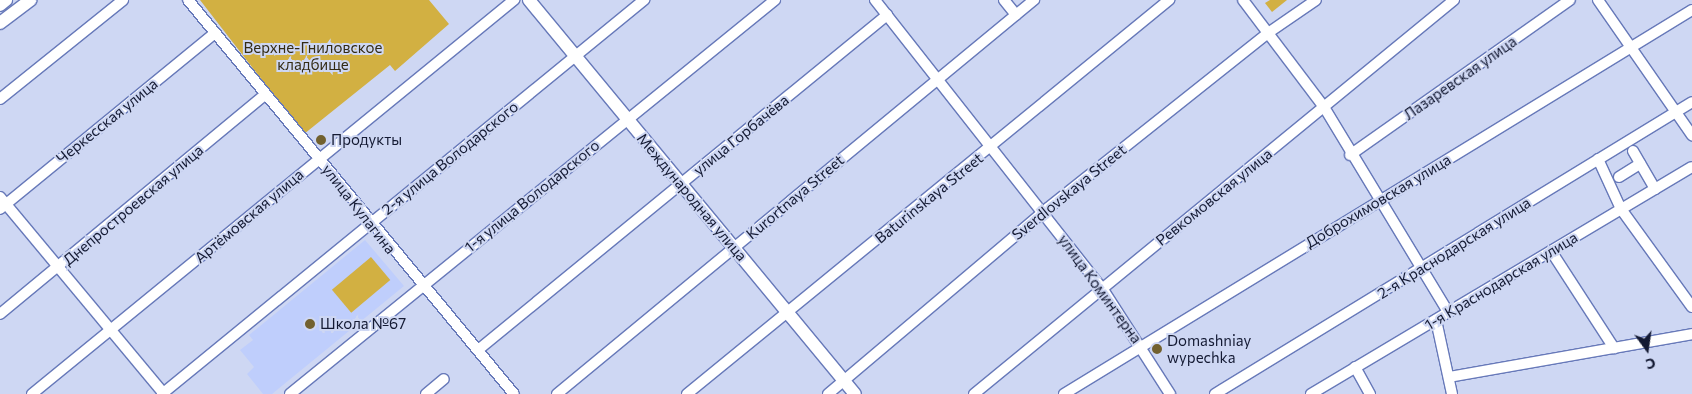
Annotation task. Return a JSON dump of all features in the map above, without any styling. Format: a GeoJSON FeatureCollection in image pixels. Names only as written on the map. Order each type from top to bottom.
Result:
{"type":"FeatureCollection","features":[{"type":"Feature","properties":{"kind":"main road"},"geometry":{"type":"LineString","coordinates":[[0,5],[6,0]]}},
{"type":"Feature","properties":{"kind":"main road"},"geometry":{"type":"LineString","coordinates":[[0,23],[30,0]]}},
{"type":"Feature","properties":{"kind":"main road","name":"Международная улица"},"geometry":{"type":"LineString","coordinates":[[529,0],[855,394]]}},
{"type":"Feature","properties":{"kind":"street"},"geometry":{"type":"LineString","coordinates":[[0,99],[123,0]]}},
{"type":"Feature","properties":{"kind":"street","name":"улица Кулагина"},"geometry":{"type":"LineString","coordinates":[[188,0],[317,159],[326,163],[420,286],[478,350],[514,394]]}},
{"type":"Feature","properties":{"kind":"street","name":"Артёмовская улица"},"geometry":{"type":"LineString","coordinates":[[32,394],[317,159],[514,0]]}},
{"type":"Feature","properties":{"kind":"street","name":"2-я улица Володарского"},"geometry":{"type":"LineString","coordinates":[[163,394],[644,0]]}},
{"type":"Feature","properties":{"kind":"street","name":"1-я улица Володарского"},"geometry":{"type":"LineString","coordinates":[[290,394],[420,286],[774,0]]}},
{"type":"Feature","properties":{"kind":"street","name":"улица Коминтерна"},"geometry":{"type":"LineString","coordinates":[[875,0],[1102,288],[1142,345],[1170,394]]}},
{"type":"Feature","properties":{"kind":"street"},"geometry":{"type":"LineString","coordinates":[[1004,0],[1016,15]]}},
{"type":"Feature","properties":{"kind":"street","name":"Kurortnaya Street"},"geometry":{"type":"LineString","coordinates":[[557,394],[1034,0]]}},
{"type":"Feature","properties":{"kind":"street","name":"Baturinskaya Street"},"geometry":{"type":"LineString","coordinates":[[687,394],[1169,0]]}},
{"type":"Feature","properties":{"kind":"street"},"geometry":{"type":"LineString","coordinates":[[1243,0],[1324,107],[1350,155],[1448,312]]}},
{"type":"Feature","properties":{"kind":"street","name":"Sverdlovskaya Street"},"geometry":{"type":"LineString","coordinates":[[828,394],[1043,212],[1268,33],[1316,0]]}},
{"type":"Feature","properties":{"kind":"street","name":"Ревкомовская улица"},"geometry":{"type":"LineString","coordinates":[[974,394],[1454,0]]}},
{"type":"Feature","properties":{"kind":"street","name":"Лазаревская улица"},"geometry":{"type":"LineString","coordinates":[[1350,155],[1570,0]]}},
{"type":"Feature","properties":{"kind":"street"},"geometry":{"type":"LineString","coordinates":[[1598,0],[1632,46],[1692,135]]}},
{"type":"Feature","properties":{"kind":"street","name":"Доброхимовская улица"},"geometry":{"type":"LineString","coordinates":[[1064,394],[1378,200],[1692,10]]}},
{"type":"Feature","properties":{"kind":"street","name":"улица Горбачёва"},"geometry":{"type":"LineString","coordinates":[[478,350],[887,15]]}},
{"type":"Feature","properties":{"kind":"street","name":"Черкесская улица"},"geometry":{"type":"LineString","coordinates":[[2,203],[214,34]]}},
{"type":"Feature","properties":{"kind":"street","name":"Днепростроевская улица"},"geometry":{"type":"LineString","coordinates":[[0,314],[265,96]]}},
{"type":"Feature","properties":{"kind":"street","name":"2-я Краснодарская улица"},"geometry":{"type":"LineString","coordinates":[[1215,394],[1692,102]]}},
{"type":"Feature","properties":{"kind":"street"},"geometry":{"type":"LineString","coordinates":[[1633,151],[1655,189]]}},
{"type":"Feature","properties":{"kind":"street"},"geometry":{"type":"LineString","coordinates":[[1598,159],[1622,209],[1692,307]]}},
{"type":"Feature","properties":{"kind":"street"},"geometry":{"type":"LineString","coordinates":[[1619,177],[1640,164]]}},
{"type":"Feature","properties":{"kind":"street","name":"1-я Краснодарская улица"},"geometry":{"type":"LineString","coordinates":[[1311,394],[1692,167]]}},
{"type":"Feature","properties":{"kind":"street"},"geometry":{"type":"LineString","coordinates":[[2,203],[113,329],[163,394]]}},
{"type":"Feature","properties":{"kind":"street"},"geometry":{"type":"LineString","coordinates":[[1551,251],[1614,348]]}},
{"type":"Feature","properties":{"kind":"street"},"geometry":{"type":"LineString","coordinates":[[1436,320],[1452,394]]}},
{"type":"Feature","properties":{"kind":"street"},"geometry":{"type":"LineString","coordinates":[[1449,378],[1692,334]]}},
{"type":"Feature","properties":{"kind":"street"},"geometry":{"type":"LineString","coordinates":[[1355,367],[1370,394]]}},
{"type":"Feature","properties":{"kind":"street"},"geometry":{"type":"LineString","coordinates":[[426,394],[444,379]]}},
{"type":"Feature","properties":{"kind":"shaded area","name":"Школа №67"},"geometry":{"type":"Polygon","coordinates":[[[365,240],[404,286],[272,394],[263,394],[247,374],[254,367],[240,350],[253,340],[249,335],[365,240]]]}},
{"type":"Feature","properties":{"kind":"green space","name":"Верхне-Гниловское кладбище"},"geometry":{"type":"Polygon","coordinates":[[[200,0],[429,0],[449,24],[395,71],[390,65],[304,134],[200,0]]]}},
{"type":"Feature","properties":{"kind":"green space"},"geometry":{"type":"Polygon","coordinates":[[[1270,0],[1287,0],[1272,12],[1265,3],[1270,0]]]}},
{"type":"Feature","properties":{"kind":"green space"},"geometry":{"type":"Polygon","coordinates":[[[371,257],[390,280],[351,313],[332,290],[371,257]]]}},
{"type":"Feature","properties":{"kind":"place","name":"Продукты"},"geometry":{"type":"Point","coordinates":[321,140]}},
{"type":"Feature","properties":{"kind":"place","name":"Школа №67"},"geometry":{"type":"Point","coordinates":[310,324]}},
{"type":"Feature","properties":{"kind":"place","name":"Domashniay wypechka"},"geometry":{"type":"Point","coordinates":[1157,349]}}]}
